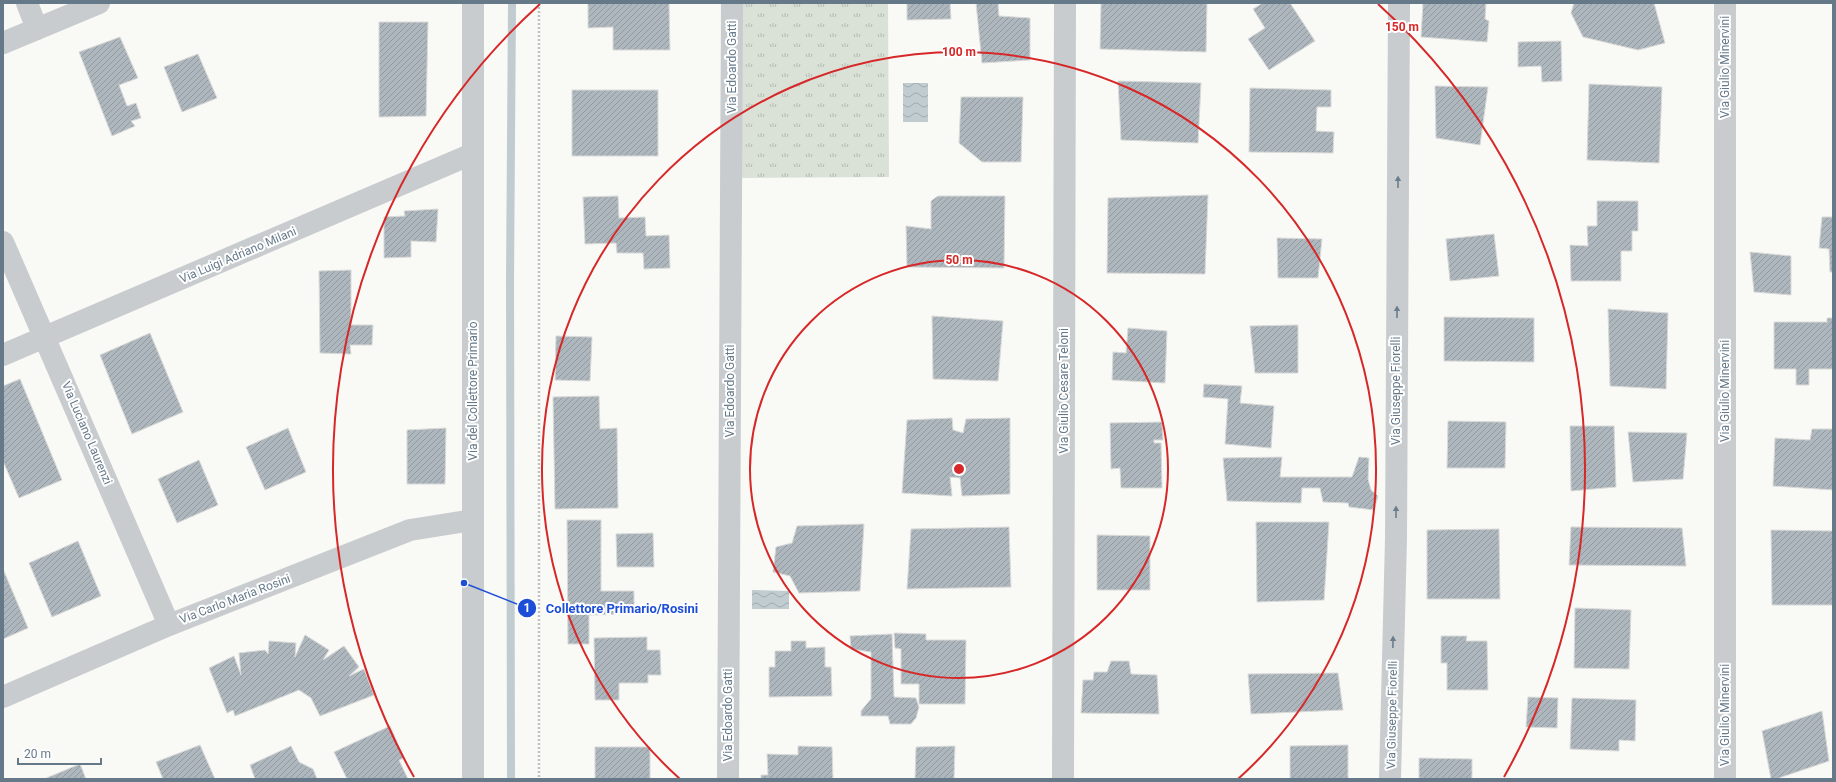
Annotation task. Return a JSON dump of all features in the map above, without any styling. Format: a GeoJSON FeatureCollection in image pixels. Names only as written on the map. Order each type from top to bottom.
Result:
{"type":"FeatureCollection","features":[{"type":"Feature","properties":{"kind":"street"},"geometry":{"type":"LineString","coordinates":[[27,3],[37,29]]}},
{"type":"Feature","properties":{"kind":"street"},"geometry":{"type":"LineString","coordinates":[[3,43],[99,3]]}},
{"type":"Feature","properties":{"kind":"street","name":"Via del Collettore Primario"},"geometry":{"type":"LineString","coordinates":[[473,3],[473,779]]}},
{"type":"Feature","properties":{"kind":"street","name":"Via Edoardo Gatti"},"geometry":{"type":"LineString","coordinates":[[728,779],[732,3]]}},
{"type":"Feature","properties":{"kind":"street","name":"Via Giulio Cesare Teloni"},"geometry":{"type":"LineString","coordinates":[[1063,779],[1065,3]]}},
{"type":"Feature","properties":{"kind":"street","name":"Via Giuseppe Fiorelli"},"geometry":{"type":"LineString","coordinates":[[1390,779],[1396,538],[1399,3]]}},
{"type":"Feature","properties":{"kind":"street","name":"Via Giulio Minervini"},"geometry":{"type":"LineString","coordinates":[[1725,3],[1725,779]]}},
{"type":"Feature","properties":{"kind":"street","name":"Via Luigi Adriano Milani"},"geometry":{"type":"LineString","coordinates":[[3,355],[46,338],[472,154]]}},
{"type":"Feature","properties":{"kind":"street","name":"Via Luciano Laurenzi"},"geometry":{"type":"LineString","coordinates":[[3,242],[46,338],[169,625]]}},
{"type":"Feature","properties":{"kind":"street","name":"Via Carlo Maria Rosini"},"geometry":{"type":"LineString","coordinates":[[3,697],[169,625],[410,530],[473,520]]}},
{"type":"Feature","properties":{"kind":"path"},"geometry":{"type":"LineString","coordinates":[[539,3],[539,779]]}},
{"type":"Feature","properties":{"kind":"green space"},"geometry":{"type":"Polygon","coordinates":[[[740,3],[888,3],[889,177],[741,178],[740,3]]]}},
{"type":"Feature","properties":{"kind":"water"},"geometry":{"type":"Polygon","coordinates":[[[903,83],[928,83],[928,122],[903,122],[903,83]]]}},
{"type":"Feature","properties":{"kind":"water"},"geometry":{"type":"Polygon","coordinates":[[[752,590],[789,591],[789,609],[752,609],[752,590]]]}},
{"type":"Feature","properties":{"kind":"building"},"geometry":{"type":"Polygon","coordinates":[[[588,3],[669,3],[670,50],[613,50],[613,27],[588,28],[588,3]]]}},
{"type":"Feature","properties":{"kind":"building"},"geometry":{"type":"Polygon","coordinates":[[[907,3],[950,3],[951,19],[907,20],[907,3]]]}},
{"type":"Feature","properties":{"kind":"building"},"geometry":{"type":"Polygon","coordinates":[[[976,3],[998,3],[999,16],[1030,18],[1030,60],[982,63],[976,3]]]}},
{"type":"Feature","properties":{"kind":"building"},"geometry":{"type":"Polygon","coordinates":[[[1101,3],[1207,3],[1206,52],[1100,49],[1101,3]]]}},
{"type":"Feature","properties":{"kind":"building"},"geometry":{"type":"Polygon","coordinates":[[[1263,3],[1290,3],[1315,41],[1269,70],[1248,39],[1265,28],[1253,9],[1263,3]]]}},
{"type":"Feature","properties":{"kind":"building"},"geometry":{"type":"Polygon","coordinates":[[[1423,3],[1486,3],[1485,19],[1489,21],[1487,42],[1421,37],[1423,3]]]}},
{"type":"Feature","properties":{"kind":"building"},"geometry":{"type":"Polygon","coordinates":[[[1574,3],[1654,3],[1665,43],[1638,50],[1583,37],[1571,13],[1574,3]]]}},
{"type":"Feature","properties":{"kind":"building"},"geometry":{"type":"Polygon","coordinates":[[[379,22],[428,22],[426,116],[379,117],[379,22]]]}},
{"type":"Feature","properties":{"kind":"building"},"geometry":{"type":"Polygon","coordinates":[[[120,37],[138,78],[119,85],[127,106],[136,103],[141,118],[131,121],[135,126],[112,136],[79,52],[120,37]]]}},
{"type":"Feature","properties":{"kind":"building"},"geometry":{"type":"Polygon","coordinates":[[[1561,41],[1562,81],[1542,82],[1541,66],[1518,67],[1518,42],[1561,41]]]}},
{"type":"Feature","properties":{"kind":"building"},"geometry":{"type":"Polygon","coordinates":[[[198,54],[217,98],[182,112],[164,67],[198,54]]]}},
{"type":"Feature","properties":{"kind":"building"},"geometry":{"type":"Polygon","coordinates":[[[1118,81],[1201,83],[1198,143],[1121,140],[1118,81]]]}},
{"type":"Feature","properties":{"kind":"building"},"geometry":{"type":"Polygon","coordinates":[[[1589,84],[1662,87],[1659,163],[1587,160],[1589,84]]]}},
{"type":"Feature","properties":{"kind":"building"},"geometry":{"type":"Polygon","coordinates":[[[1435,86],[1488,87],[1480,145],[1436,138],[1435,86]]]}},
{"type":"Feature","properties":{"kind":"building"},"geometry":{"type":"Polygon","coordinates":[[[1250,88],[1331,90],[1331,107],[1317,107],[1316,131],[1334,132],[1333,153],[1249,152],[1250,88]]]}},
{"type":"Feature","properties":{"kind":"building"},"geometry":{"type":"Polygon","coordinates":[[[572,90],[658,90],[658,156],[572,156],[572,90]]]}},
{"type":"Feature","properties":{"kind":"building"},"geometry":{"type":"Polygon","coordinates":[[[961,97],[1023,97],[1021,162],[982,162],[959,143],[961,97]]]}},
{"type":"Feature","properties":{"kind":"building"},"geometry":{"type":"Polygon","coordinates":[[[1208,195],[1205,274],[1107,273],[1108,198],[1208,195]]]}},
{"type":"Feature","properties":{"kind":"building"},"geometry":{"type":"Polygon","coordinates":[[[618,196],[619,218],[645,217],[646,236],[669,235],[670,268],[644,269],[643,253],[617,253],[616,243],[585,244],[583,197],[618,196]]]}},
{"type":"Feature","properties":{"kind":"building"},"geometry":{"type":"Polygon","coordinates":[[[938,196],[1005,196],[1004,268],[907,267],[906,226],[931,229],[931,201],[938,196]]]}},
{"type":"Feature","properties":{"kind":"building"},"geometry":{"type":"Polygon","coordinates":[[[1597,201],[1638,201],[1638,231],[1632,231],[1632,251],[1621,251],[1621,281],[1571,281],[1570,245],[1588,246],[1587,226],[1597,226],[1597,201]]]}},
{"type":"Feature","properties":{"kind":"building"},"geometry":{"type":"Polygon","coordinates":[[[438,209],[436,242],[411,241],[411,257],[384,258],[384,217],[405,216],[404,211],[438,209]]]}},
{"type":"Feature","properties":{"kind":"building"},"geometry":{"type":"Polygon","coordinates":[[[1822,217],[1833,217],[1833,272],[1830,272],[1829,249],[1819,248],[1822,217]]]}},
{"type":"Feature","properties":{"kind":"building"},"geometry":{"type":"Polygon","coordinates":[[[1494,234],[1499,276],[1450,281],[1446,239],[1494,234]]]}},
{"type":"Feature","properties":{"kind":"building"},"geometry":{"type":"Polygon","coordinates":[[[1277,238],[1322,239],[1318,278],[1278,278],[1277,238]]]}},
{"type":"Feature","properties":{"kind":"building"},"geometry":{"type":"Polygon","coordinates":[[[1750,252],[1791,256],[1791,295],[1754,292],[1750,252]]]}},
{"type":"Feature","properties":{"kind":"building"},"geometry":{"type":"Polygon","coordinates":[[[351,270],[351,325],[373,325],[372,345],[350,345],[351,354],[320,353],[319,271],[351,270]]]}},
{"type":"Feature","properties":{"kind":"building"},"geometry":{"type":"Polygon","coordinates":[[[1608,309],[1668,313],[1666,389],[1610,386],[1608,309]]]}},
{"type":"Feature","properties":{"kind":"building"},"geometry":{"type":"Polygon","coordinates":[[[932,316],[1003,321],[998,381],[933,379],[932,316]]]}},
{"type":"Feature","properties":{"kind":"building"},"geometry":{"type":"Polygon","coordinates":[[[1444,317],[1534,318],[1534,362],[1444,361],[1444,317]]]}},
{"type":"Feature","properties":{"kind":"building"},"geometry":{"type":"Polygon","coordinates":[[[1827,318],[1833,318],[1833,369],[1809,369],[1809,385],[1796,385],[1796,369],[1774,369],[1774,322],[1827,322],[1827,318]]]}},
{"type":"Feature","properties":{"kind":"building"},"geometry":{"type":"Polygon","coordinates":[[[1298,325],[1298,373],[1255,373],[1250,326],[1298,325]]]}},
{"type":"Feature","properties":{"kind":"building"},"geometry":{"type":"Polygon","coordinates":[[[1128,328],[1167,331],[1165,383],[1112,380],[1113,352],[1126,353],[1128,328]]]}},
{"type":"Feature","properties":{"kind":"building"},"geometry":{"type":"Polygon","coordinates":[[[150,333],[183,412],[132,434],[100,355],[150,333]]]}},
{"type":"Feature","properties":{"kind":"building"},"geometry":{"type":"Polygon","coordinates":[[[556,336],[592,337],[590,381],[555,380],[556,336]]]}},
{"type":"Feature","properties":{"kind":"building"},"geometry":{"type":"Polygon","coordinates":[[[20,379],[62,480],[19,498],[3,461],[3,386],[20,379]]]}},
{"type":"Feature","properties":{"kind":"building"},"geometry":{"type":"Polygon","coordinates":[[[1204,384],[1242,386],[1240,403],[1274,406],[1271,448],[1225,444],[1228,399],[1203,397],[1204,384]]]}},
{"type":"Feature","properties":{"kind":"building"},"geometry":{"type":"Polygon","coordinates":[[[599,396],[600,429],[617,428],[618,508],[555,509],[553,397],[599,396]]]}},
{"type":"Feature","properties":{"kind":"building"},"geometry":{"type":"Polygon","coordinates":[[[952,418],[953,430],[963,433],[966,419],[1010,418],[1010,494],[962,496],[960,478],[950,477],[952,496],[902,493],[907,420],[952,418]]]}},
{"type":"Feature","properties":{"kind":"building"},"geometry":{"type":"Polygon","coordinates":[[[1448,421],[1506,422],[1505,468],[1447,468],[1448,421]]]}},
{"type":"Feature","properties":{"kind":"building"},"geometry":{"type":"Polygon","coordinates":[[[1162,422],[1163,440],[1154,440],[1154,443],[1161,443],[1162,488],[1121,488],[1120,468],[1111,469],[1110,423],[1162,422]]]}},
{"type":"Feature","properties":{"kind":"building"},"geometry":{"type":"Polygon","coordinates":[[[1570,426],[1614,426],[1616,487],[1571,491],[1570,426]]]}},
{"type":"Feature","properties":{"kind":"building"},"geometry":{"type":"Polygon","coordinates":[[[288,428],[306,472],[265,490],[246,447],[288,428]]]}},
{"type":"Feature","properties":{"kind":"building"},"geometry":{"type":"Polygon","coordinates":[[[446,428],[445,484],[407,484],[407,430],[446,428]]]}},
{"type":"Feature","properties":{"kind":"building"},"geometry":{"type":"Polygon","coordinates":[[[1812,429],[1833,429],[1833,490],[1773,486],[1775,438],[1810,440],[1812,429]]]}},
{"type":"Feature","properties":{"kind":"building"},"geometry":{"type":"Polygon","coordinates":[[[1628,432],[1687,433],[1683,479],[1633,482],[1628,432]]]}},
{"type":"Feature","properties":{"kind":"building"},"geometry":{"type":"Polygon","coordinates":[[[1282,457],[1280,477],[1352,477],[1359,457],[1369,458],[1368,479],[1371,490],[1378,496],[1374,510],[1349,507],[1348,503],[1323,502],[1320,488],[1302,488],[1301,503],[1227,501],[1223,458],[1282,457]]]}},
{"type":"Feature","properties":{"kind":"building"},"geometry":{"type":"Polygon","coordinates":[[[199,460],[218,505],[177,523],[158,479],[199,460]]]}},
{"type":"Feature","properties":{"kind":"building"},"geometry":{"type":"Polygon","coordinates":[[[567,520],[601,520],[601,591],[634,591],[634,614],[589,615],[589,644],[568,644],[567,520]]]}},
{"type":"Feature","properties":{"kind":"building"},"geometry":{"type":"Polygon","coordinates":[[[1256,522],[1329,522],[1324,600],[1257,602],[1256,522]]]}},
{"type":"Feature","properties":{"kind":"building"},"geometry":{"type":"Polygon","coordinates":[[[864,524],[860,591],[799,593],[790,576],[773,572],[776,547],[792,543],[797,526],[864,524]]]}},
{"type":"Feature","properties":{"kind":"building"},"geometry":{"type":"Polygon","coordinates":[[[1009,527],[1011,587],[907,589],[911,529],[1009,527]]]}},
{"type":"Feature","properties":{"kind":"building"},"geometry":{"type":"Polygon","coordinates":[[[1571,527],[1682,528],[1686,566],[1569,565],[1571,527]]]}},
{"type":"Feature","properties":{"kind":"building"},"geometry":{"type":"Polygon","coordinates":[[[1499,529],[1500,599],[1427,599],[1427,530],[1499,529]]]}},
{"type":"Feature","properties":{"kind":"building"},"geometry":{"type":"Polygon","coordinates":[[[1771,530],[1833,531],[1833,605],[1772,605],[1771,530]]]}},
{"type":"Feature","properties":{"kind":"building"},"geometry":{"type":"Polygon","coordinates":[[[653,533],[654,567],[617,567],[616,534],[653,533]]]}},
{"type":"Feature","properties":{"kind":"building"},"geometry":{"type":"Polygon","coordinates":[[[1097,535],[1150,536],[1150,590],[1097,590],[1097,535]]]}},
{"type":"Feature","properties":{"kind":"building"},"geometry":{"type":"Polygon","coordinates":[[[78,541],[101,596],[52,617],[29,563],[78,541]]]}},
{"type":"Feature","properties":{"kind":"building"},"geometry":{"type":"Polygon","coordinates":[[[3,569],[28,628],[3,639],[3,569]]]}},
{"type":"Feature","properties":{"kind":"building"},"geometry":{"type":"Polygon","coordinates":[[[1575,608],[1631,610],[1629,669],[1574,668],[1575,608]]]}},
{"type":"Feature","properties":{"kind":"building"},"geometry":{"type":"Polygon","coordinates":[[[894,633],[926,634],[926,640],[966,640],[965,704],[919,704],[919,684],[901,684],[901,649],[895,648],[894,633]]]}},
{"type":"Feature","properties":{"kind":"building"},"geometry":{"type":"Polygon","coordinates":[[[892,634],[894,697],[916,698],[919,707],[916,718],[911,724],[890,724],[888,716],[861,716],[861,711],[871,699],[871,652],[851,649],[850,636],[892,634]]]}},
{"type":"Feature","properties":{"kind":"building"},"geometry":{"type":"Polygon","coordinates":[[[305,635],[329,650],[323,660],[344,646],[359,667],[349,676],[364,669],[374,695],[320,716],[311,698],[299,690],[235,716],[233,710],[227,713],[209,668],[234,656],[241,675],[239,653],[265,650],[268,654],[269,641],[296,643],[295,657],[305,635]]]}},
{"type":"Feature","properties":{"kind":"building"},"geometry":{"type":"Polygon","coordinates":[[[1441,636],[1467,636],[1466,641],[1487,641],[1488,690],[1447,690],[1447,663],[1441,663],[1441,636]]]}},
{"type":"Feature","properties":{"kind":"building"},"geometry":{"type":"Polygon","coordinates":[[[647,637],[647,650],[660,650],[661,675],[648,675],[648,683],[619,683],[619,700],[595,700],[594,638],[647,637]]]}},
{"type":"Feature","properties":{"kind":"building"},"geometry":{"type":"Polygon","coordinates":[[[791,641],[806,641],[806,648],[825,647],[825,667],[831,667],[832,696],[769,697],[769,667],[775,667],[775,651],[791,651],[791,641]]]}},
{"type":"Feature","properties":{"kind":"building"},"geometry":{"type":"Polygon","coordinates":[[[1111,661],[1129,661],[1131,674],[1157,675],[1159,714],[1081,713],[1083,680],[1093,680],[1094,672],[1107,672],[1111,661]]]}},
{"type":"Feature","properties":{"kind":"building"},"geometry":{"type":"Polygon","coordinates":[[[1338,673],[1343,710],[1251,714],[1248,674],[1338,673]]]}},
{"type":"Feature","properties":{"kind":"building"},"geometry":{"type":"Polygon","coordinates":[[[1528,697],[1558,698],[1557,728],[1526,727],[1528,697]]]}},
{"type":"Feature","properties":{"kind":"building"},"geometry":{"type":"Polygon","coordinates":[[[1572,698],[1636,700],[1635,741],[1619,740],[1619,751],[1570,749],[1572,698]]]}},
{"type":"Feature","properties":{"kind":"building"},"geometry":{"type":"Polygon","coordinates":[[[1822,711],[1829,761],[1776,779],[1771,779],[1762,731],[1822,711]]]}},
{"type":"Feature","properties":{"kind":"building"},"geometry":{"type":"Polygon","coordinates":[[[390,726],[404,758],[399,760],[408,779],[347,779],[334,752],[390,726]]]}},
{"type":"Feature","properties":{"kind":"building"},"geometry":{"type":"Polygon","coordinates":[[[200,745],[215,779],[163,779],[156,762],[200,745]]]}},
{"type":"Feature","properties":{"kind":"building"},"geometry":{"type":"Polygon","coordinates":[[[1348,745],[1348,779],[1290,779],[1290,746],[1348,745]]]}},
{"type":"Feature","properties":{"kind":"building"},"geometry":{"type":"Polygon","coordinates":[[[291,746],[299,762],[313,769],[317,779],[255,779],[250,765],[291,746]]]}},
{"type":"Feature","properties":{"kind":"building"},"geometry":{"type":"Polygon","coordinates":[[[798,746],[832,747],[833,779],[761,779],[761,775],[768,775],[767,754],[798,755],[798,746]]]}},
{"type":"Feature","properties":{"kind":"building"},"geometry":{"type":"Polygon","coordinates":[[[955,746],[954,779],[915,779],[916,747],[955,746]]]}},
{"type":"Feature","properties":{"kind":"building"},"geometry":{"type":"Polygon","coordinates":[[[595,747],[650,747],[650,779],[595,779],[595,747]]]}},
{"type":"Feature","properties":{"kind":"building"},"geometry":{"type":"Polygon","coordinates":[[[1419,758],[1472,759],[1472,779],[1419,779],[1419,758]]]}},
{"type":"Feature","properties":{"kind":"building"},"geometry":{"type":"Polygon","coordinates":[[[80,764],[86,779],[44,779],[80,764]]]}},
{"type":"Feature","properties":{"kind":"waterway"},"geometry":{"type":"LineString","coordinates":[[511,779],[510,280],[512,3]]}},
{"type":"Feature","properties":{"kind":"place","name":"Collettore Primario/Rosini"},"geometry":{"type":"Point","coordinates":[464,583]}}]}
